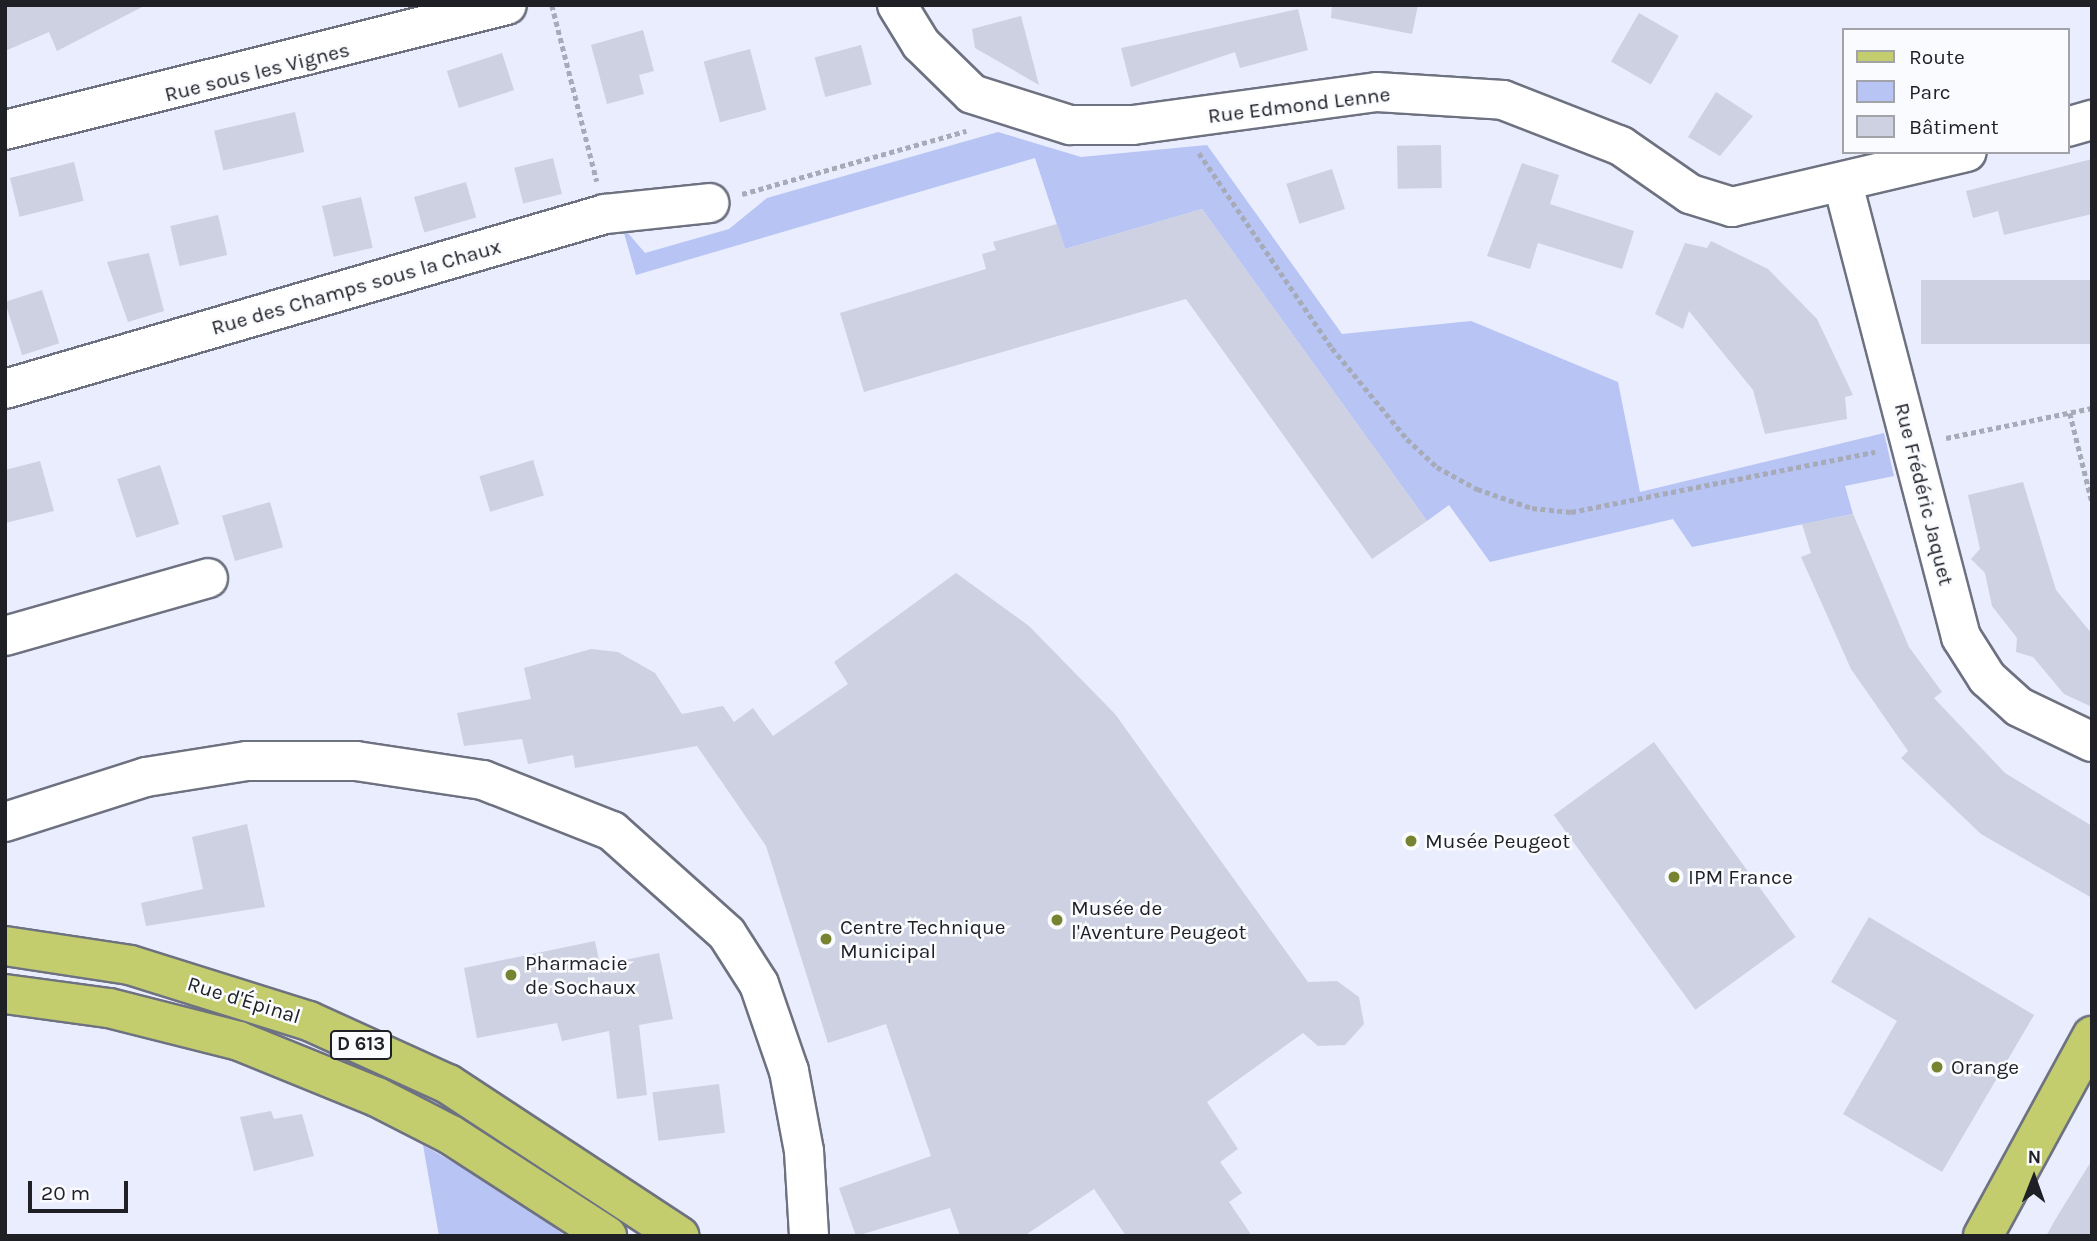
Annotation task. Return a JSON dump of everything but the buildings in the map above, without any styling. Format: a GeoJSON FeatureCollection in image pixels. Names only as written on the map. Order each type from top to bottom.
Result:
{"type":"FeatureCollection","features":[{"type":"Feature","properties":{"kind":"main road","name":"Rue d'Épinal"},"geometry":{"type":"LineString","coordinates":[[5,946],[130,965],[309,1020],[448,1084],[678,1236]]}},
{"type":"Feature","properties":{"kind":"main road","name":"Rue d'Épinal"},"geometry":{"type":"LineString","coordinates":[[5,994],[109,1008],[251,1046],[377,1097],[451,1136],[607,1236]]}},
{"type":"Feature","properties":{"kind":"main road"},"geometry":{"type":"LineString","coordinates":[[1983,1236],[2092,1036]]}},
{"type":"Feature","properties":{"kind":"street","name":"Rue sous les Vignes"},"geometry":{"type":"LineString","coordinates":[[5,130],[507,5]]}},
{"type":"Feature","properties":{"kind":"street","name":"Rue Edmond Lenne"},"geometry":{"type":"LineString","coordinates":[[897,5],[921,44],[972,94],[1024,115],[1070,125],[1177,120],[1377,92],[1440,92],[1503,100],[1609,141],[1690,194],[1732,207],[1843,184],[1959,154]]}},
{"type":"Feature","properties":{"kind":"street"},"geometry":{"type":"LineString","coordinates":[[2069,126],[2092,120]]}},
{"type":"Feature","properties":{"kind":"street","name":"Rue Frédéric Jaquet"},"geometry":{"type":"LineString","coordinates":[[1843,184],[1961,637],[1987,678],[2019,707],[2092,742]]}},
{"type":"Feature","properties":{"kind":"street","name":"Rue des Champs sous la Chaux"},"geometry":{"type":"LineString","coordinates":[[5,389],[605,214],[709,203]]}},
{"type":"Feature","properties":{"kind":"street"},"geometry":{"type":"LineString","coordinates":[[5,636],[208,578]]}},
{"type":"Feature","properties":{"kind":"street"},"geometry":{"type":"LineString","coordinates":[[5,822],[146,777],[247,761],[356,761],[483,780],[612,831],[727,934],[759,984],[797,1111],[809,1236]]}},
{"type":"Feature","properties":{"kind":"path"},"geometry":{"type":"LineString","coordinates":[[552,5],[605,214]]}},
{"type":"Feature","properties":{"kind":"path"},"geometry":{"type":"LineString","coordinates":[[1177,120],[1348,368],[1407,439],[1437,467],[1477,489],[1532,508],[1572,512],[2092,408]]}},
{"type":"Feature","properties":{"kind":"path"},"geometry":{"type":"LineString","coordinates":[[709,203],[971,130]]}},
{"type":"Feature","properties":{"kind":"path"},"geometry":{"type":"LineString","coordinates":[[2070,413],[2092,502]]}},
{"type":"Feature","properties":{"kind":"green space"},"geometry":{"type":"Polygon","coordinates":[[[998,132],[1081,157],[1207,145],[1342,334],[1471,321],[1618,382],[1640,492],[1884,433],[1894,476],[1845,486],[1853,514],[1692,547],[1673,519],[1490,562],[1449,505],[1427,521],[1202,209],[1065,249],[1035,158],[636,275],[622,226],[645,253],[729,229],[767,198],[998,132]]]}},
{"type":"Feature","properties":{"kind":"green space"},"geometry":{"type":"Polygon","coordinates":[[[423,1145],[526,1204],[565,1236],[439,1236],[423,1145]]]}},
{"type":"Feature","properties":{"kind":"place","name":"Musée Peugeot"},"geometry":{"type":"Point","coordinates":[1411,841]}},
{"type":"Feature","properties":{"kind":"place","name":"IPM France"},"geometry":{"type":"Point","coordinates":[1674,877]}},
{"type":"Feature","properties":{"kind":"place","name":"Musée de l'Aventure Peugeot"},"geometry":{"type":"Point","coordinates":[1057,920]}},
{"type":"Feature","properties":{"kind":"place","name":"Centre Technique Municipal"},"geometry":{"type":"Point","coordinates":[826,939]}},
{"type":"Feature","properties":{"kind":"place","name":"Pharmacie de Sochaux"},"geometry":{"type":"Point","coordinates":[511,975]}},
{"type":"Feature","properties":{"kind":"place","name":"Orange"},"geometry":{"type":"Point","coordinates":[1937,1067]}}]}
